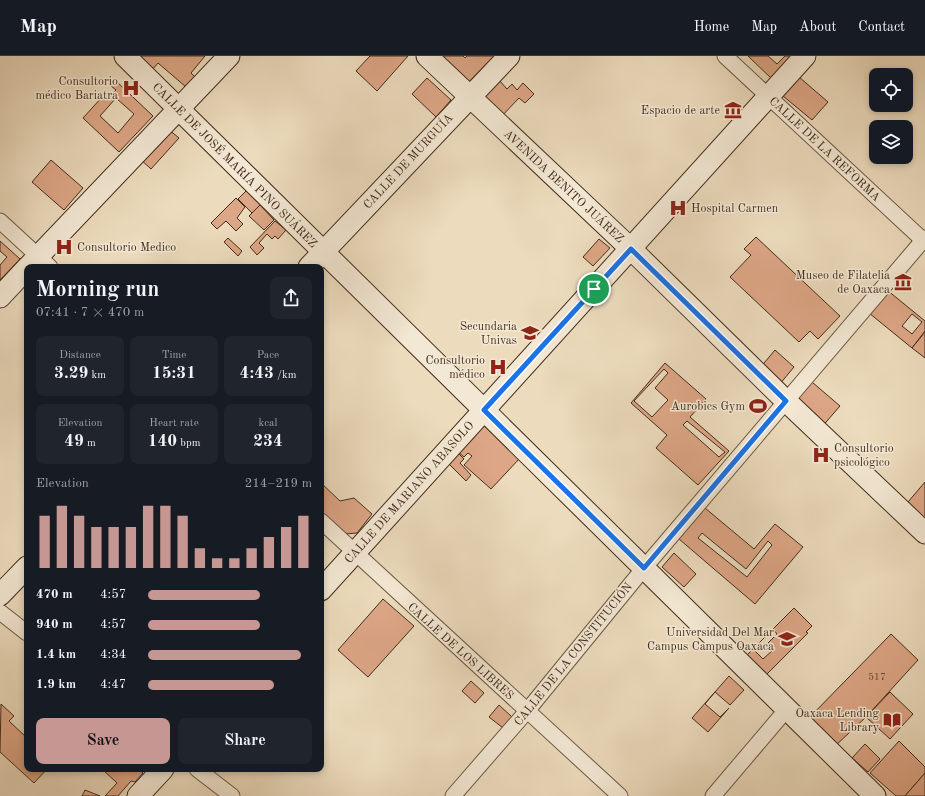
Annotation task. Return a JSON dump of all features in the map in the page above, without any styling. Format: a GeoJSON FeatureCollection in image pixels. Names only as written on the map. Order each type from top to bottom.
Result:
{"type":"FeatureCollection","features":[{"type":"Feature","properties":{"kind":"main road","name":"CALLE DE JOSÉ MARÍA PINO SUÁREZ"},"geometry":{"type":"LineString","coordinates":[[125,56],[178,108],[316,260]]}},
{"type":"Feature","properties":{"kind":"main road"},"geometry":{"type":"LineString","coordinates":[[35,264],[178,108],[229,56]]}},
{"type":"Feature","properties":{"kind":"main road","name":"AVENIDA BENITO JUÁREZ"},"geometry":{"type":"LineString","coordinates":[[427,56],[631,249],[786,401],[925,533]]}},
{"type":"Feature","properties":{"kind":"main road","name":"CALLE DE MURGUÍA"},"geometry":{"type":"LineString","coordinates":[[316,260],[508,56]]}},
{"type":"Feature","properties":{"kind":"main road","name":"CALLE DE MARIANO ABASOLO"},"geometry":{"type":"LineString","coordinates":[[324,587],[805,56]]}},
{"type":"Feature","properties":{"kind":"main road","name":"CALLE DE JOSÉ MARÍA PINO SUÁREZ"},"geometry":{"type":"LineString","coordinates":[[324,267],[484,410],[875,796]]}},
{"type":"Feature","properties":{"kind":"main road"},"geometry":{"type":"LineString","coordinates":[[0,297],[24,274]]}},
{"type":"Feature","properties":{"kind":"main road"},"geometry":{"type":"LineString","coordinates":[[0,595],[24,569]]}},
{"type":"Feature","properties":{"kind":"main road"},"geometry":{"type":"LineString","coordinates":[[138,796],[160,772]]}},
{"type":"Feature","properties":{"kind":"street","name":"CALLE DE LA REFORMA"},"geometry":{"type":"LineString","coordinates":[[725,56],[767,97],[924,240]]}},
{"type":"Feature","properties":{"kind":"street"},"geometry":{"type":"LineString","coordinates":[[0,221],[35,264]]}},
{"type":"Feature","properties":{"kind":"street","name":"CALLE DE LA CONSTITUCIÓN"},"geometry":{"type":"LineString","coordinates":[[453,796],[527,711],[644,568],[924,240]]}},
{"type":"Feature","properties":{"kind":"street","name":"CALLE DE LOS LIBRES"},"geometry":{"type":"LineString","coordinates":[[324,524],[620,796]]}},
{"type":"Feature","properties":{"kind":"street"},"geometry":{"type":"LineString","coordinates":[[0,612],[24,631]]}},
{"type":"Feature","properties":{"kind":"street"},"geometry":{"type":"LineString","coordinates":[[713,796],[787,709]]}},
{"type":"Feature","properties":{"kind":"street"},"geometry":{"type":"LineString","coordinates":[[201,772],[232,796]]}},
{"type":"Feature","properties":{"kind":"building"},"geometry":{"type":"Polygon","coordinates":[[[142,56],[205,56],[191,73],[195,77],[186,87],[158,63],[152,70],[139,59],[142,56]]]}},
{"type":"Feature","properties":{"kind":"building"},"geometry":{"type":"Polygon","coordinates":[[[370,56],[408,56],[377,91],[356,71],[370,56]]]}},
{"type":"Feature","properties":{"kind":"building"},"geometry":{"type":"Polygon","coordinates":[[[439,56],[463,56],[465,58],[467,56],[494,56],[463,88],[439,56]]]}},
{"type":"Feature","properties":{"kind":"building"},"geometry":{"type":"Polygon","coordinates":[[[748,56],[768,56],[777,64],[785,56],[795,56],[773,80],[748,56]]]}},
{"type":"Feature","properties":{"kind":"building"},"geometry":{"type":"Polygon","coordinates":[[[799,77],[828,102],[812,120],[783,96],[799,77]]]}},
{"type":"Feature","properties":{"kind":"building"},"geometry":{"type":"Polygon","coordinates":[[[427,78],[451,100],[436,117],[412,94],[427,78]]]}},
{"type":"Feature","properties":{"kind":"building"},"geometry":{"type":"Polygon","coordinates":[[[499,80],[507,89],[512,84],[517,90],[523,83],[534,94],[525,103],[519,98],[500,118],[481,100],[499,80]]]}},
{"type":"Feature","properties":{"kind":"building"},"geometry":{"type":"Polygon","coordinates":[[[116,81],[153,116],[119,152],[83,118],[103,96],[106,100],[116,90],[111,86],[116,81]],[[116,98],[100,116],[118,133],[134,114],[116,98]]]}},
{"type":"Feature","properties":{"kind":"building"},"geometry":{"type":"Polygon","coordinates":[[[168,129],[179,138],[151,169],[140,159],[168,129]]]}},
{"type":"Feature","properties":{"kind":"building"},"geometry":{"type":"Polygon","coordinates":[[[51,160],[83,188],[64,210],[32,182],[51,160]]]}},
{"type":"Feature","properties":{"kind":"building"},"geometry":{"type":"Polygon","coordinates":[[[247,190],[261,204],[252,213],[238,199],[247,190]]]}},
{"type":"Feature","properties":{"kind":"building"},"geometry":{"type":"Polygon","coordinates":[[[236,198],[245,207],[237,218],[243,224],[236,231],[226,221],[217,229],[211,223],[236,198]]]}},
{"type":"Feature","properties":{"kind":"building"},"geometry":{"type":"Polygon","coordinates":[[[260,205],[274,220],[264,230],[249,216],[260,205]]]}},
{"type":"Feature","properties":{"kind":"building"},"geometry":{"type":"Polygon","coordinates":[[[275,221],[286,230],[278,239],[275,236],[272,239],[267,234],[259,243],[264,248],[257,255],[250,247],[275,221]]]}},
{"type":"Feature","properties":{"kind":"building"},"geometry":{"type":"Polygon","coordinates":[[[756,237],[840,316],[818,339],[810,331],[799,342],[730,277],[751,255],[744,249],[756,237]]]}},
{"type":"Feature","properties":{"kind":"building"},"geometry":{"type":"Polygon","coordinates":[[[228,238],[242,251],[238,256],[224,242],[228,238]]]}},
{"type":"Feature","properties":{"kind":"building"},"geometry":{"type":"Polygon","coordinates":[[[599,239],[610,248],[593,266],[583,257],[599,239]]]}},
{"type":"Feature","properties":{"kind":"building"},"geometry":{"type":"Polygon","coordinates":[[[0,241],[20,259],[0,280],[0,265],[7,257],[0,251],[0,241]]]}},
{"type":"Feature","properties":{"kind":"building"},"geometry":{"type":"Polygon","coordinates":[[[887,290],[925,321],[925,331],[912,348],[869,313],[887,290]],[[912,314],[902,326],[912,334],[922,322],[912,314]]]}},
{"type":"Feature","properties":{"kind":"building"},"geometry":{"type":"Polygon","coordinates":[[[925,332],[925,358],[912,348],[925,332]]]}},
{"type":"Feature","properties":{"kind":"building"},"geometry":{"type":"Polygon","coordinates":[[[775,350],[794,367],[779,385],[759,369],[775,350]]]}},
{"type":"Feature","properties":{"kind":"building"},"geometry":{"type":"Polygon","coordinates":[[[665,363],[706,399],[690,417],[729,451],[698,485],[656,448],[667,435],[631,403],[665,363]],[[664,369],[634,401],[652,417],[668,400],[655,388],[668,373],[664,369]],[[687,421],[683,425],[719,457],[725,452],[687,421]]]}},
{"type":"Feature","properties":{"kind":"building"},"geometry":{"type":"Polygon","coordinates":[[[812,382],[840,406],[820,429],[793,404],[812,382]]]}},
{"type":"Feature","properties":{"kind":"building"},"geometry":{"type":"Polygon","coordinates":[[[484,422],[521,457],[491,489],[464,465],[472,456],[468,453],[464,457],[457,451],[484,422]]]}},
{"type":"Feature","properties":{"kind":"building"},"geometry":{"type":"Polygon","coordinates":[[[457,452],[464,459],[460,463],[471,475],[466,481],[447,462],[457,452]]]}},
{"type":"Feature","properties":{"kind":"building"},"geometry":{"type":"Polygon","coordinates":[[[925,482],[925,528],[902,509],[925,482]]]}},
{"type":"Feature","properties":{"kind":"building"},"geometry":{"type":"Polygon","coordinates":[[[324,486],[340,501],[354,498],[372,514],[357,533],[344,534],[324,515],[324,486]]]}},
{"type":"Feature","properties":{"kind":"building"},"geometry":{"type":"Polygon","coordinates":[[[705,508],[754,549],[775,524],[803,547],[755,604],[679,539],[705,508]],[[702,533],[698,538],[747,577],[772,545],[768,541],[746,569],[702,533]]]}},
{"type":"Feature","properties":{"kind":"building"},"geometry":{"type":"Polygon","coordinates":[[[674,553],[696,574],[684,587],[662,567],[674,553]]]}},
{"type":"Feature","properties":{"kind":"building"},"geometry":{"type":"Polygon","coordinates":[[[383,599],[414,626],[368,677],[338,650],[383,599]]]}},
{"type":"Feature","properties":{"kind":"building","name":"Universidad Del Mar Campus Campus Oaxaca"},"geometry":{"type":"Polygon","coordinates":[[[794,608],[812,626],[806,632],[808,633],[762,679],[743,659],[753,649],[763,659],[774,649],[768,643],[777,634],[773,629],[794,608]]]}},
{"type":"Feature","properties":{"kind":"building"},"geometry":{"type":"Polygon","coordinates":[[[891,634],[918,660],[866,717],[834,747],[807,720],[891,634]]]}},
{"type":"Feature","properties":{"kind":"building"},"geometry":{"type":"Polygon","coordinates":[[[729,676],[744,690],[730,705],[715,692],[705,704],[720,717],[729,708],[708,732],[692,718],[729,676]]]}},
{"type":"Feature","properties":{"kind":"building"},"geometry":{"type":"Polygon","coordinates":[[[471,681],[484,693],[475,703],[462,691],[471,681]]]}},
{"type":"Feature","properties":{"kind":"building"},"geometry":{"type":"Polygon","coordinates":[[[890,692],[913,714],[890,739],[866,717],[890,692]]]}},
{"type":"Feature","properties":{"kind":"building"},"geometry":{"type":"Polygon","coordinates":[[[1,704],[14,716],[9,721],[24,735],[24,772],[44,772],[34,783],[0,752],[1,704]]]}},
{"type":"Feature","properties":{"kind":"building"},"geometry":{"type":"Polygon","coordinates":[[[499,705],[512,717],[503,728],[489,717],[499,705]]]}},
{"type":"Feature","properties":{"kind":"building"},"geometry":{"type":"Polygon","coordinates":[[[899,741],[925,767],[925,773],[905,796],[896,796],[870,773],[899,741]]]}},
{"type":"Feature","properties":{"kind":"building"},"geometry":{"type":"Polygon","coordinates":[[[865,744],[880,759],[868,772],[852,758],[865,744]]]}},
{"type":"Feature","properties":{"kind":"building"},"geometry":{"type":"Polygon","coordinates":[[[105,772],[143,773],[135,782],[131,781],[118,796],[105,796],[117,783],[105,772]]]}},
{"type":"Feature","properties":{"kind":"building"},"geometry":{"type":"Polygon","coordinates":[[[925,773],[925,796],[905,796],[925,773]]]}},
{"type":"Feature","properties":{"kind":"building"},"geometry":{"type":"Polygon","coordinates":[[[85,790],[100,796],[82,796],[85,790]]]}},
{"type":"Feature","properties":{"kind":"place","name":"Consultorio médico Bariatra"},"geometry":{"type":"Point","coordinates":[131,88]}},
{"type":"Feature","properties":{"kind":"place","name":"Espacio de arte"},"geometry":{"type":"Point","coordinates":[733,110]}},
{"type":"Feature","properties":{"kind":"place","name":"Hospital Carmen"},"geometry":{"type":"Point","coordinates":[678,208]}},
{"type":"Feature","properties":{"kind":"place","name":"Consultorio Medico"},"geometry":{"type":"Point","coordinates":[64,247]}},
{"type":"Feature","properties":{"kind":"place","name":"Museo de Filatelia de Oaxaca"},"geometry":{"type":"Point","coordinates":[903,282]}},
{"type":"Feature","properties":{"kind":"place","name":"Secundaria Univas"},"geometry":{"type":"Point","coordinates":[530,333]}},
{"type":"Feature","properties":{"kind":"place","name":"Consultorio médico"},"geometry":{"type":"Point","coordinates":[498,367]}},
{"type":"Feature","properties":{"kind":"place","name":"Aurobics Gym"},"geometry":{"type":"Point","coordinates":[758,406]}},
{"type":"Feature","properties":{"kind":"place","name":"Consultorio psicológico"},"geometry":{"type":"Point","coordinates":[821,455]}},
{"type":"Feature","properties":{"kind":"place","name":"Universidad Del Mar Campus Campus Oaxaca"},"geometry":{"type":"Point","coordinates":[787,639]}},
{"type":"Feature","properties":{"kind":"place","name":"Oaxaca Lending Library"},"geometry":{"type":"Point","coordinates":[892,720]}},
{"type":"Feature","properties":{"kind":"route"},"geometry":{"type":"LineString","coordinates":[[631,249],[786,401],[644,568],[484,410],[594,289],[631,249]]}}]}
